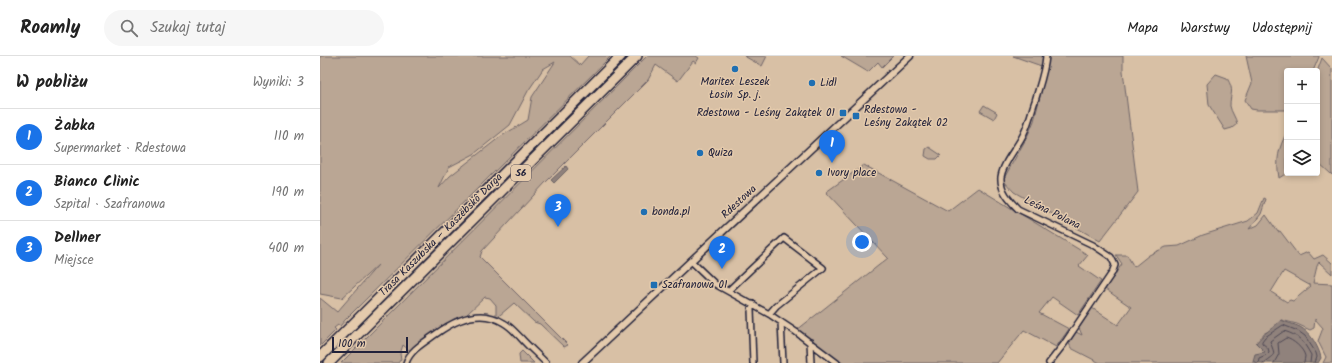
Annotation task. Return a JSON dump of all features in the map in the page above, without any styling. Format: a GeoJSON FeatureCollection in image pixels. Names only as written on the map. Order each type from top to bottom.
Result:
{"type":"FeatureCollection","features":[{"type":"Feature","properties":{"kind":"highway","name":"Trasa Kaszubska – Kaszëbskô Darga"},"geometry":{"type":"LineString","coordinates":[[320,357],[621,56]]}},
{"type":"Feature","properties":{"kind":"highway","name":"Trasa Kaszubska – Kaszëbskô Darga"},"geometry":{"type":"LineString","coordinates":[[329,363],[637,56]]}},
{"type":"Feature","properties":{"kind":"street","name":"Rdestowa"},"geometry":{"type":"LineString","coordinates":[[582,363],[910,56]]}},
{"type":"Feature","properties":{"kind":"street","name":"Leśna Polana"},"geometry":{"type":"LineString","coordinates":[[1046,56],[1038,90],[1026,129],[1002,176],[1001,183],[1009,200],[1018,209],[1093,245],[1111,257],[1115,265],[1112,273],[1064,344],[1049,363]]}},
{"type":"Feature","properties":{"kind":"street"},"geometry":{"type":"LineString","coordinates":[[728,291],[784,238],[823,268],[776,306],[769,314]]}},
{"type":"Feature","properties":{"kind":"street"},"geometry":{"type":"LineString","coordinates":[[691,261],[715,284],[769,314],[810,342],[837,363]]}},
{"type":"Feature","properties":{"kind":"street"},"geometry":{"type":"LineString","coordinates":[[753,304],[751,309],[753,363]]}},
{"type":"Feature","properties":{"kind":"street"},"geometry":{"type":"LineString","coordinates":[[406,363],[410,354],[444,328],[464,318],[473,316],[492,318],[503,322],[546,363]]}},
{"type":"Feature","properties":{"kind":"street"},"geometry":{"type":"LineString","coordinates":[[781,322],[783,363]]}},
{"type":"Feature","properties":{"kind":"street"},"geometry":{"type":"LineString","coordinates":[[810,342],[811,363]]}},
{"type":"Feature","properties":{"kind":"shaded area"},"geometry":{"type":"Polygon","coordinates":[[[320,56],[570,56],[580,65],[588,56],[611,56],[340,326],[338,325],[334,328],[336,330],[320,346],[320,298],[337,312],[378,265],[342,298],[320,294],[320,56]],[[555,62],[543,69],[528,91],[510,125],[474,154],[449,167],[439,188],[450,176],[500,137],[528,120],[532,97],[555,62]]]}},
{"type":"Feature","properties":{"kind":"shaded area"},"geometry":{"type":"Polygon","coordinates":[[[627,56],[631,56],[325,363],[321,363],[627,56]]]}},
{"type":"Feature","properties":{"kind":"shaded area"},"geometry":{"type":"Polygon","coordinates":[[[647,56],[696,56],[699,58],[696,63],[693,61],[678,81],[656,65],[648,80],[546,182],[482,251],[480,257],[568,345],[564,347],[540,324],[534,322],[514,303],[500,315],[496,316],[496,305],[490,298],[485,297],[466,315],[454,319],[410,351],[403,345],[400,354],[401,359],[398,363],[341,363],[647,56]]]}},
{"type":"Feature","properties":{"kind":"shaded area"},"geometry":{"type":"Polygon","coordinates":[[[744,56],[767,56],[762,66],[744,56]]]}},
{"type":"Feature","properties":{"kind":"shaded area"},"geometry":{"type":"Polygon","coordinates":[[[841,56],[893,56],[882,67],[878,62],[868,72],[841,56]]]}},
{"type":"Feature","properties":{"kind":"shaded area"},"geometry":{"type":"Polygon","coordinates":[[[1013,56],[1123,56],[1123,71],[1138,192],[1100,241],[1014,192],[1003,180],[1027,137],[1034,121],[1047,68],[1013,56]]]}},
{"type":"Feature","properties":{"kind":"shaded area"},"geometry":{"type":"Polygon","coordinates":[[[1246,56],[1319,56],[1314,68],[1284,68],[1284,110],[1251,109],[1245,100],[1252,83],[1246,56]]]}},
{"type":"Feature","properties":{"kind":"shaded area"},"geometry":{"type":"Polygon","coordinates":[[[1322,58],[1332,69],[1332,175],[1320,164],[1320,68],[1318,68],[1322,58]]]}},
{"type":"Feature","properties":{"kind":"shaded area"},"geometry":{"type":"Polygon","coordinates":[[[1216,74],[1227,78],[1231,89],[1230,106],[1237,124],[1232,128],[1225,130],[1209,105],[1207,84],[1216,74]]]}},
{"type":"Feature","properties":{"kind":"shaded area"},"geometry":{"type":"Polygon","coordinates":[[[984,105],[997,113],[994,119],[980,111],[984,105]]]}},
{"type":"Feature","properties":{"kind":"shaded area"},"geometry":{"type":"Polygon","coordinates":[[[1284,139],[1284,175],[1279,178],[1278,155],[1284,139]]]}},
{"type":"Feature","properties":{"kind":"shaded area"},"geometry":{"type":"Polygon","coordinates":[[[929,147],[941,155],[937,159],[930,159],[925,156],[926,149],[929,147]]]}},
{"type":"Feature","properties":{"kind":"shaded area"},"geometry":{"type":"Polygon","coordinates":[[[864,165],[948,211],[978,188],[1088,255],[1079,266],[1101,281],[1078,315],[1052,297],[1039,313],[1069,329],[1056,347],[1024,330],[997,363],[843,363],[832,357],[797,330],[888,258],[826,192],[864,165]]]}},
{"type":"Feature","properties":{"kind":"shaded area"},"geometry":{"type":"Polygon","coordinates":[[[1264,198],[1266,199],[1261,214],[1249,229],[1258,225],[1266,215],[1278,232],[1280,231],[1299,256],[1308,252],[1314,259],[1323,255],[1332,263],[1332,274],[1319,262],[1313,283],[1332,284],[1332,363],[1323,363],[1326,357],[1318,341],[1323,328],[1315,319],[1314,328],[1310,330],[1297,324],[1281,320],[1274,328],[1263,334],[1266,352],[1253,361],[1257,363],[1100,363],[1071,348],[1069,343],[1076,332],[1082,335],[1079,328],[1092,308],[1118,325],[1131,307],[1105,289],[1122,264],[1116,255],[1127,255],[1134,267],[1149,255],[1166,247],[1179,246],[1203,235],[1248,221],[1258,213],[1264,198]],[[1284,271],[1271,292],[1287,302],[1290,300],[1293,301],[1311,286],[1284,271]]]}},
{"type":"Feature","properties":{"kind":"shaded area"},"geometry":{"type":"Polygon","coordinates":[[[522,351],[534,363],[520,363],[519,354],[522,351]]]}},
{"type":"Feature","properties":{"kind":"water"},"geometry":{"type":"Polygon","coordinates":[[[566,166],[568,169],[554,183],[551,180],[566,166]]]}},
{"type":"Feature","properties":{"kind":"water"},"geometry":{"type":"Polygon","coordinates":[[[1281,320],[1304,329],[1311,336],[1320,354],[1321,358],[1318,363],[1257,363],[1253,361],[1255,354],[1265,352],[1256,343],[1281,320]]]}},
{"type":"Feature","properties":{"kind":"place","name":"Maritex Leszek Łosin Sp. j."},"geometry":{"type":"Point","coordinates":[735,69]}},
{"type":"Feature","properties":{"kind":"place","name":"Lidl"},"geometry":{"type":"Point","coordinates":[812,83]}},
{"type":"Feature","properties":{"kind":"place","name":"Rdestowa - Leśny Zakątek 01"},"geometry":{"type":"Point","coordinates":[843,113]}},
{"type":"Feature","properties":{"kind":"place","name":"Rdestowa - Leśny Zakątek 02"},"geometry":{"type":"Point","coordinates":[856,116]}},
{"type":"Feature","properties":{"kind":"place","name":"Quiza"},"geometry":{"type":"Point","coordinates":[700,153]}},
{"type":"Feature","properties":{"kind":"place","name":"Żabka"},"geometry":{"type":"Point","coordinates":[832,163]}},
{"type":"Feature","properties":{"kind":"place","name":"Ivory place"},"geometry":{"type":"Point","coordinates":[819,173]}},
{"type":"Feature","properties":{"kind":"place","name":"bonda.pl"},"geometry":{"type":"Point","coordinates":[644,212]}},
{"type":"Feature","properties":{"kind":"place","name":"Dellner"},"geometry":{"type":"Point","coordinates":[558,227]}},
{"type":"Feature","properties":{"kind":"place","name":"Bianco Clinic"},"geometry":{"type":"Point","coordinates":[722,269]}},
{"type":"Feature","properties":{"kind":"place","name":"Szafranowa 01"},"geometry":{"type":"Point","coordinates":[654,285]}}]}
